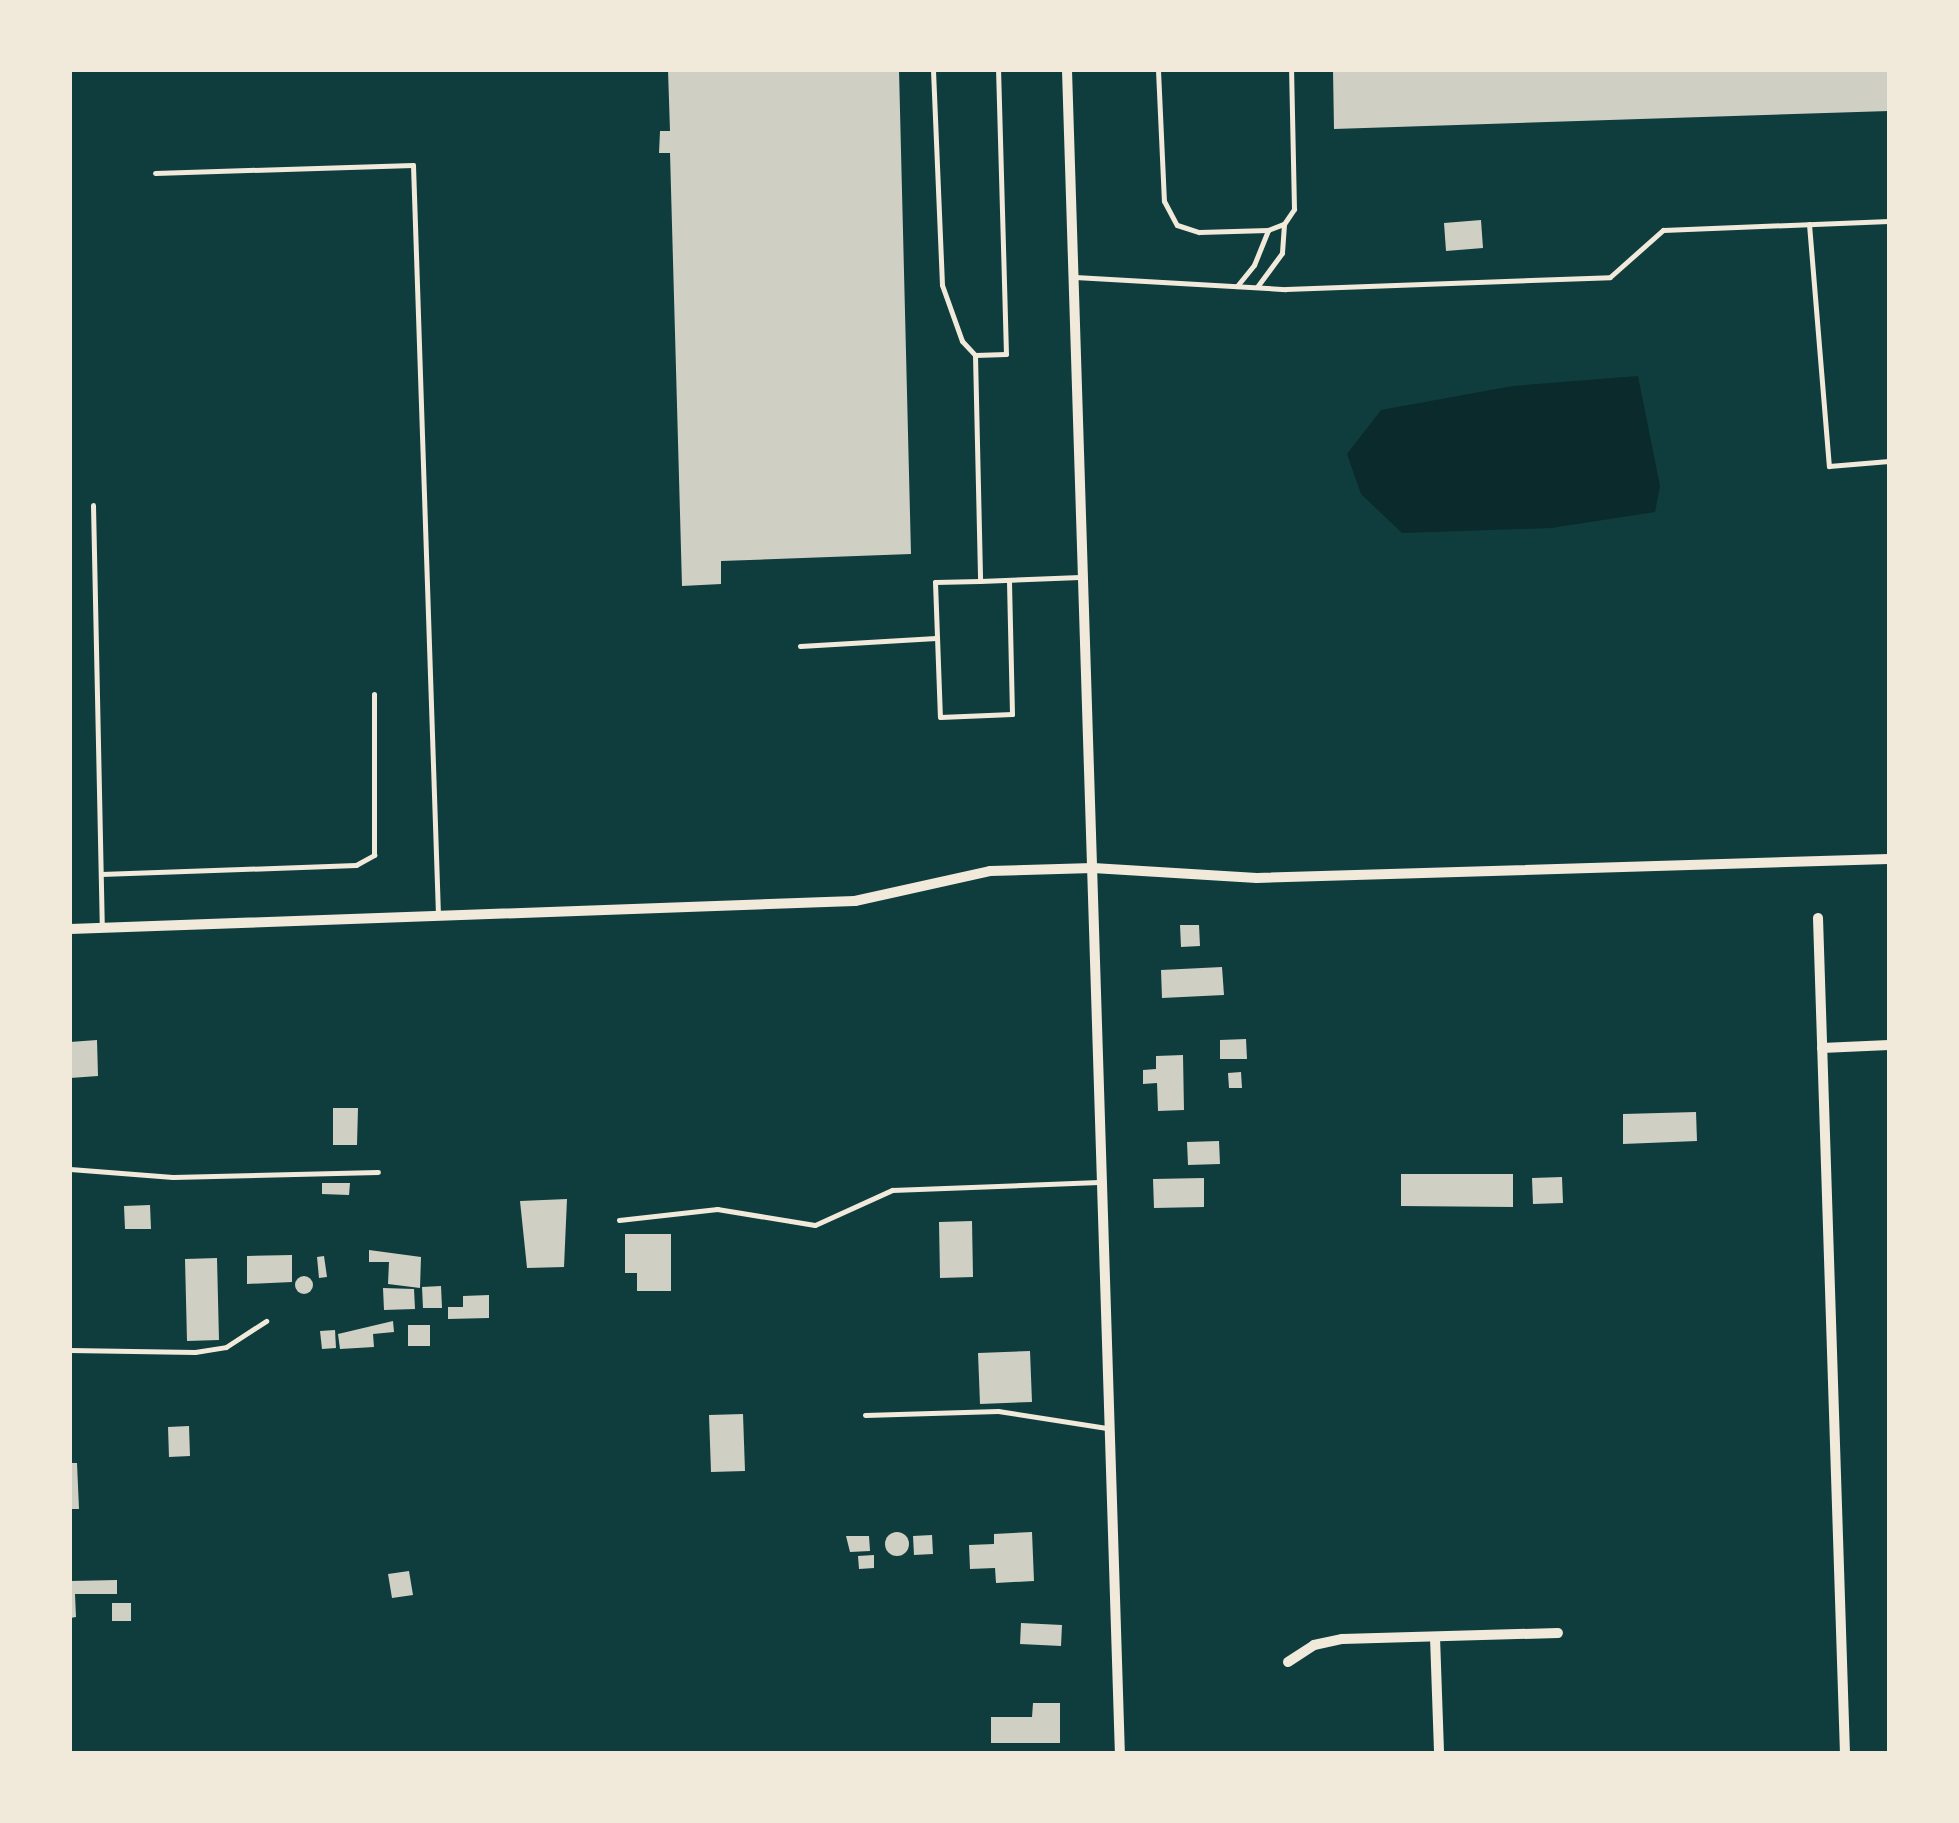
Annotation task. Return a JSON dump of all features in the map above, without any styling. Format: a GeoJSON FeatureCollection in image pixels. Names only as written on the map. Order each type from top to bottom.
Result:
{"type":"FeatureCollection","features":[{"type":"Feature","properties":{"kind":"street"},"geometry":{"type":"LineString","coordinates":[[1066,70],[1120,1753]]}},
{"type":"Feature","properties":{"kind":"street"},"geometry":{"type":"LineString","coordinates":[[70,928],[855,901],[990,871],[1093,868],[1257,878],[1889,859]]}},
{"type":"Feature","properties":{"kind":"street"},"geometry":{"type":"LineString","coordinates":[[1818,918],[1845,1753]]}},
{"type":"Feature","properties":{"kind":"street"},"geometry":{"type":"LineString","coordinates":[[1822,1048],[1889,1045]]}},
{"type":"Feature","properties":{"kind":"street"},"geometry":{"type":"LineString","coordinates":[[1288,1662],[1314,1645],[1342,1638],[1558,1633]]}},
{"type":"Feature","properties":{"kind":"street"},"geometry":{"type":"LineString","coordinates":[[1435,1637],[1440,1753]]}},
{"type":"Feature","properties":{"kind":"lane"},"geometry":{"type":"LineString","coordinates":[[934,70],[942,285],[962,341],[975,355],[980,581]]}},
{"type":"Feature","properties":{"kind":"lane"},"geometry":{"type":"LineString","coordinates":[[975,355],[1006,354],[998,70]]}},
{"type":"Feature","properties":{"kind":"lane"},"geometry":{"type":"LineString","coordinates":[[1158,70],[1164,201],[1177,224],[1199,232],[1268,230],[1284,224]]}},
{"type":"Feature","properties":{"kind":"lane"},"geometry":{"type":"LineString","coordinates":[[1258,288],[1282,253],[1284,224],[1294,209],[1291,70]]}},
{"type":"Feature","properties":{"kind":"lane"},"geometry":{"type":"LineString","coordinates":[[155,172],[413,164],[438,914]]}},
{"type":"Feature","properties":{"kind":"lane"},"geometry":{"type":"LineString","coordinates":[[1074,277],[1258,288],[1610,277],[1664,230],[1889,221]]}},
{"type":"Feature","properties":{"kind":"lane"},"geometry":{"type":"LineString","coordinates":[[1809,224],[1829,466],[1889,461]]}},
{"type":"Feature","properties":{"kind":"lane"},"geometry":{"type":"LineString","coordinates":[[1237,286],[1264,247],[1268,230]]}},
{"type":"Feature","properties":{"kind":"lane"},"geometry":{"type":"LineString","coordinates":[[93,505],[102,927]]}},
{"type":"Feature","properties":{"kind":"lane"},"geometry":{"type":"LineString","coordinates":[[1009,580],[1012,714],[940,718],[935,582],[1083,577]]}},
{"type":"Feature","properties":{"kind":"lane"},"geometry":{"type":"LineString","coordinates":[[800,646],[936,638]]}},
{"type":"Feature","properties":{"kind":"lane"},"geometry":{"type":"LineString","coordinates":[[101,874],[356,865],[374,855],[374,694]]}},
{"type":"Feature","properties":{"kind":"lane"},"geometry":{"type":"LineString","coordinates":[[70,1169],[173,1177],[378,1172]]}},
{"type":"Feature","properties":{"kind":"lane"},"geometry":{"type":"LineString","coordinates":[[618,1220],[717,1209],[815,1225],[892,1190],[1102,1182]]}},
{"type":"Feature","properties":{"kind":"lane"},"geometry":{"type":"LineString","coordinates":[[70,1350],[195,1352],[226,1346],[266,1321]]}},
{"type":"Feature","properties":{"kind":"lane"},"geometry":{"type":"LineString","coordinates":[[864,1416],[998,1412],[1081,1428],[1110,1428]]}},
{"type":"Feature","properties":{"kind":"water"},"geometry":{"type":"Polygon","coordinates":[[[1638,376],[1660,486],[1655,512],[1551,528],[1402,533],[1361,494],[1347,454],[1381,410],[1513,386],[1638,376]]]}},
{"type":"Feature","properties":{"kind":"building"},"geometry":{"type":"Polygon","coordinates":[[[668,70],[899,70],[911,554],[721,561],[721,584],[682,586],[670,153],[659,153],[660,131],[670,131],[668,70]]]}},
{"type":"Feature","properties":{"kind":"building"},"geometry":{"type":"Polygon","coordinates":[[[1333,70],[1889,70],[1889,111],[1334,129],[1333,70]]]}},
{"type":"Feature","properties":{"kind":"building"},"geometry":{"type":"Polygon","coordinates":[[[1481,220],[1483,248],[1446,251],[1444,223],[1481,220]]]}},
{"type":"Feature","properties":{"kind":"building"},"geometry":{"type":"Polygon","coordinates":[[[1180,925],[1199,925],[1200,946],[1181,947],[1180,925]]]}},
{"type":"Feature","properties":{"kind":"building"},"geometry":{"type":"Polygon","coordinates":[[[1222,967],[1224,995],[1162,998],[1161,970],[1222,967]]]}},
{"type":"Feature","properties":{"kind":"building"},"geometry":{"type":"Polygon","coordinates":[[[1246,1039],[1247,1059],[1220,1059],[1220,1040],[1246,1039]]]}},
{"type":"Feature","properties":{"kind":"building"},"geometry":{"type":"Polygon","coordinates":[[[97,1040],[98,1076],[70,1078],[70,1042],[97,1040]]]}},
{"type":"Feature","properties":{"kind":"building"},"geometry":{"type":"Polygon","coordinates":[[[1183,1055],[1184,1110],[1158,1111],[1157,1083],[1143,1084],[1143,1070],[1156,1069],[1156,1056],[1183,1055]]]}},
{"type":"Feature","properties":{"kind":"building"},"geometry":{"type":"Polygon","coordinates":[[[1241,1072],[1242,1088],[1229,1088],[1228,1073],[1241,1072]]]}},
{"type":"Feature","properties":{"kind":"building"},"geometry":{"type":"Polygon","coordinates":[[[333,1108],[358,1108],[357,1145],[333,1145],[333,1108]]]}},
{"type":"Feature","properties":{"kind":"building"},"geometry":{"type":"Polygon","coordinates":[[[1696,1112],[1697,1141],[1623,1144],[1623,1114],[1696,1112]]]}},
{"type":"Feature","properties":{"kind":"building"},"geometry":{"type":"Polygon","coordinates":[[[1219,1141],[1220,1164],[1188,1165],[1187,1142],[1219,1141]]]}},
{"type":"Feature","properties":{"kind":"building"},"geometry":{"type":"Polygon","coordinates":[[[1401,1174],[1513,1174],[1513,1207],[1401,1206],[1401,1174]]]}},
{"type":"Feature","properties":{"kind":"building"},"geometry":{"type":"Polygon","coordinates":[[[1562,1177],[1563,1203],[1533,1204],[1532,1178],[1562,1177]]]}},
{"type":"Feature","properties":{"kind":"building"},"geometry":{"type":"Polygon","coordinates":[[[1204,1178],[1204,1207],[1154,1208],[1153,1179],[1204,1178]]]}},
{"type":"Feature","properties":{"kind":"building"},"geometry":{"type":"Polygon","coordinates":[[[322,1183],[350,1183],[349,1195],[322,1194],[322,1183]]]}},
{"type":"Feature","properties":{"kind":"building"},"geometry":{"type":"Polygon","coordinates":[[[567,1199],[564,1267],[527,1268],[520,1201],[567,1199]]]}},
{"type":"Feature","properties":{"kind":"building"},"geometry":{"type":"Polygon","coordinates":[[[150,1205],[151,1229],[125,1229],[124,1206],[150,1205]]]}},
{"type":"Feature","properties":{"kind":"building"},"geometry":{"type":"Polygon","coordinates":[[[972,1221],[973,1277],[940,1278],[939,1222],[972,1221]]]}},
{"type":"Feature","properties":{"kind":"building"},"geometry":{"type":"Polygon","coordinates":[[[625,1234],[671,1234],[671,1291],[637,1291],[637,1273],[625,1273],[625,1234]]]}},
{"type":"Feature","properties":{"kind":"building"},"geometry":{"type":"Polygon","coordinates":[[[369,1250],[421,1257],[420,1288],[388,1284],[389,1262],[369,1262],[369,1250]]]}},
{"type":"Feature","properties":{"kind":"building"},"geometry":{"type":"Polygon","coordinates":[[[292,1255],[292,1282],[247,1284],[247,1256],[292,1255]]]}},
{"type":"Feature","properties":{"kind":"building"},"geometry":{"type":"Polygon","coordinates":[[[324,1256],[327,1277],[319,1278],[317,1257],[324,1256]]]}},
{"type":"Feature","properties":{"kind":"building"},"geometry":{"type":"Polygon","coordinates":[[[217,1258],[219,1340],[187,1341],[185,1259],[217,1258]]]}},
{"type":"Feature","properties":{"kind":"building"},"geometry":{"type":"Polygon","coordinates":[[[304,1276],[313,1285],[304,1294],[295,1285],[304,1276]]]}},
{"type":"Feature","properties":{"kind":"building"},"geometry":{"type":"Polygon","coordinates":[[[441,1286],[442,1308],[423,1308],[422,1287],[441,1286]]]}},
{"type":"Feature","properties":{"kind":"building"},"geometry":{"type":"Polygon","coordinates":[[[383,1288],[414,1289],[415,1309],[384,1310],[383,1288]]]}},
{"type":"Feature","properties":{"kind":"building"},"geometry":{"type":"Polygon","coordinates":[[[489,1295],[489,1318],[448,1319],[448,1307],[463,1307],[463,1296],[489,1295]]]}},
{"type":"Feature","properties":{"kind":"building"},"geometry":{"type":"Polygon","coordinates":[[[393,1321],[394,1332],[373,1334],[374,1347],[340,1349],[338,1334],[393,1321]]]}},
{"type":"Feature","properties":{"kind":"building"},"geometry":{"type":"Polygon","coordinates":[[[408,1325],[430,1325],[430,1346],[408,1346],[408,1325]]]}},
{"type":"Feature","properties":{"kind":"building"},"geometry":{"type":"Polygon","coordinates":[[[335,1330],[336,1348],[322,1349],[320,1331],[335,1330]]]}},
{"type":"Feature","properties":{"kind":"building"},"geometry":{"type":"Polygon","coordinates":[[[1030,1351],[1032,1402],[980,1404],[978,1353],[1030,1351]]]}},
{"type":"Feature","properties":{"kind":"building"},"geometry":{"type":"Polygon","coordinates":[[[743,1414],[745,1471],[711,1472],[709,1415],[743,1414]]]}},
{"type":"Feature","properties":{"kind":"building"},"geometry":{"type":"Polygon","coordinates":[[[189,1426],[190,1456],[169,1457],[168,1427],[189,1426]]]}},
{"type":"Feature","properties":{"kind":"building"},"geometry":{"type":"Polygon","coordinates":[[[70,1463],[77,1463],[79,1509],[70,1509],[70,1463]]]}},
{"type":"Feature","properties":{"kind":"building"},"geometry":{"type":"Polygon","coordinates":[[[897,1532],[909,1544],[897,1556],[885,1544],[897,1532]]]}},
{"type":"Feature","properties":{"kind":"building"},"geometry":{"type":"Polygon","coordinates":[[[1032,1532],[1034,1581],[996,1583],[995,1568],[970,1569],[969,1545],[994,1544],[994,1534],[1032,1532]]]}},
{"type":"Feature","properties":{"kind":"building"},"geometry":{"type":"Polygon","coordinates":[[[932,1535],[933,1554],[914,1555],[913,1536],[932,1535]]]}},
{"type":"Feature","properties":{"kind":"building"},"geometry":{"type":"Polygon","coordinates":[[[846,1536],[869,1536],[870,1551],[850,1552],[846,1536]]]}},
{"type":"Feature","properties":{"kind":"building"},"geometry":{"type":"Polygon","coordinates":[[[874,1555],[874,1568],[859,1569],[858,1556],[874,1555]]]}},
{"type":"Feature","properties":{"kind":"building"},"geometry":{"type":"Polygon","coordinates":[[[409,1571],[413,1595],[392,1598],[388,1574],[409,1571]]]}},
{"type":"Feature","properties":{"kind":"building"},"geometry":{"type":"Polygon","coordinates":[[[117,1580],[117,1594],[75,1594],[76,1617],[70,1618],[70,1581],[117,1580]]]}},
{"type":"Feature","properties":{"kind":"building"},"geometry":{"type":"Polygon","coordinates":[[[112,1603],[131,1603],[131,1621],[112,1621],[112,1603]]]}},
{"type":"Feature","properties":{"kind":"building"},"geometry":{"type":"Polygon","coordinates":[[[1021,1623],[1062,1625],[1061,1646],[1020,1644],[1021,1623]]]}},
{"type":"Feature","properties":{"kind":"building"},"geometry":{"type":"Polygon","coordinates":[[[1033,1703],[1060,1703],[1060,1743],[991,1743],[991,1717],[1032,1717],[1033,1703]]]}}]}
